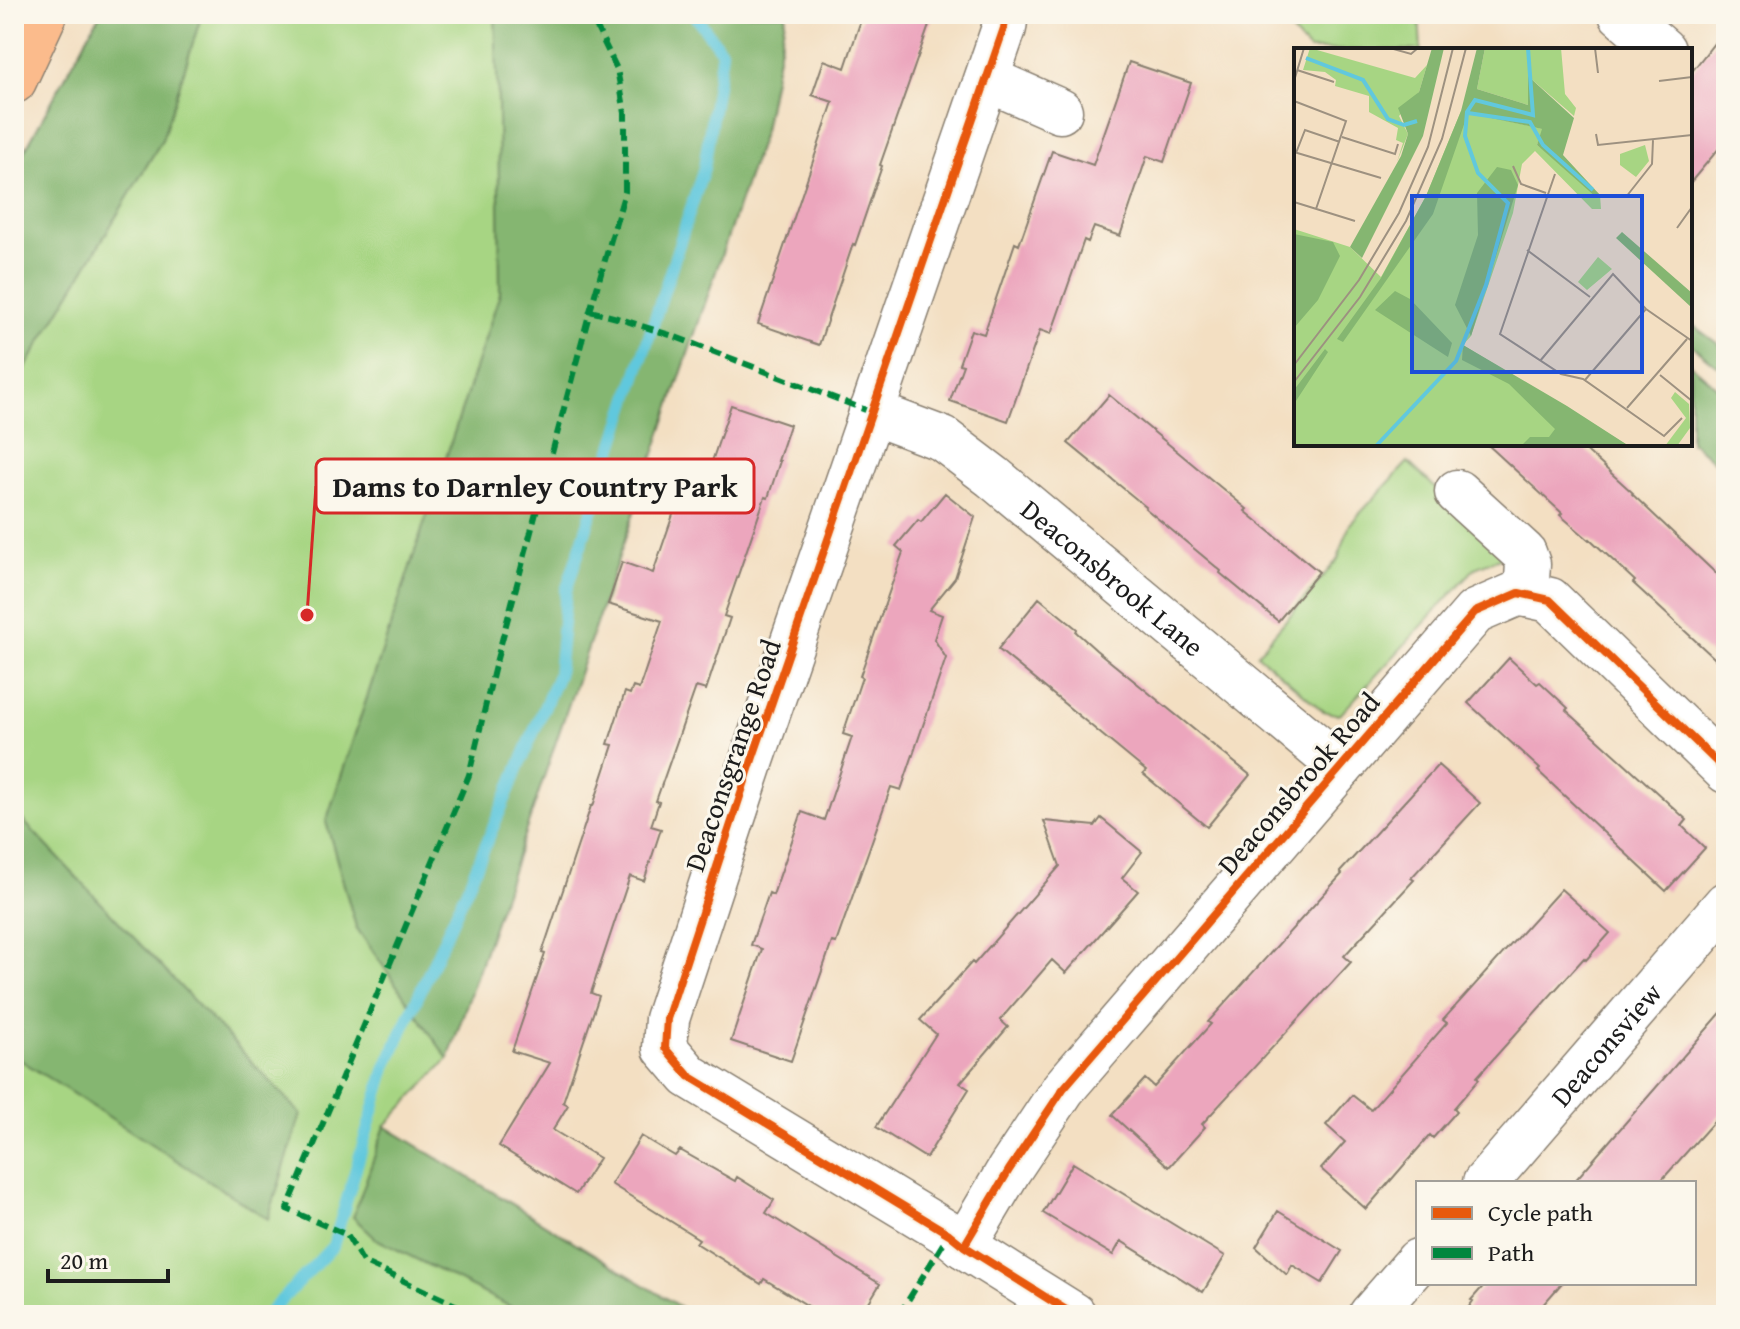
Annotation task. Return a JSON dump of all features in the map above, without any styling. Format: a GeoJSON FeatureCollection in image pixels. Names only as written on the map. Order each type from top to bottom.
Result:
{"type":"FeatureCollection","features":[{"type":"Feature","properties":{"kind":"highway"},"geometry":{"type":"LineString","coordinates":[[14,81],[45,14]]}},
{"type":"Feature","properties":{"kind":"street","name":"Deaconsgrange Road"},"geometry":{"type":"LineString","coordinates":[[1006,14],[987,79],[753,757],[667,1019],[665,1048],[689,1076],[949,1234],[1074,1315]]}},
{"type":"Feature","properties":{"kind":"street"},"geometry":{"type":"LineString","coordinates":[[1621,14],[1661,48]]}},
{"type":"Feature","properties":{"kind":"street"},"geometry":{"type":"LineString","coordinates":[[987,79],[1060,111]]}},
{"type":"Feature","properties":{"kind":"street","name":"Deaconsbrook Lane"},"geometry":{"type":"LineString","coordinates":[[871,412],[943,439],[1341,767]]}},
{"type":"Feature","properties":{"kind":"street"},"geometry":{"type":"LineString","coordinates":[[1457,492],[1524,553],[1528,564],[1526,595],[1550,600],[1726,771]]}},
{"type":"Feature","properties":{"kind":"street","name":"Deaconsbrook Road"},"geometry":{"type":"LineString","coordinates":[[964,1246],[1009,1170],[1063,1089],[1475,612],[1519,593],[1526,595]]}},
{"type":"Feature","properties":{"kind":"street","name":"Deaconsview"},"geometry":{"type":"LineString","coordinates":[[1487,1181],[1726,904]]}},
{"type":"Feature","properties":{"kind":"street"},"geometry":{"type":"LineString","coordinates":[[1371,1315],[1416,1263]]}},
{"type":"Feature","properties":{"kind":"green space"},"geometry":{"type":"Polygon","coordinates":[[[100,14],[786,14],[764,130],[448,1059],[385,1126],[693,1315],[14,1315],[14,170],[100,14]]]}},
{"type":"Feature","properties":{"kind":"green space"},"geometry":{"type":"Polygon","coordinates":[[[100,14],[202,14],[162,140],[14,387],[14,170],[100,14]]]}},
{"type":"Feature","properties":{"kind":"green space"},"geometry":{"type":"Polygon","coordinates":[[[495,14],[786,14],[764,130],[448,1059],[356,927],[326,822],[500,293],[495,14]]]}},
{"type":"Feature","properties":{"kind":"green space"},"geometry":{"type":"Polygon","coordinates":[[[1274,14],[1419,14],[1421,48],[1307,48],[1274,14]]]}},
{"type":"Feature","properties":{"kind":"green space"},"geometry":{"type":"Polygon","coordinates":[[[1692,324],[1726,350],[1726,373],[1692,346],[1692,324]]]}},
{"type":"Feature","properties":{"kind":"green space"},"geometry":{"type":"Polygon","coordinates":[[[1692,366],[1726,395],[1726,472],[1692,442],[1692,366]]]}},
{"type":"Feature","properties":{"kind":"green space"},"geometry":{"type":"Polygon","coordinates":[[[1408,462],[1507,555],[1475,568],[1340,715],[1323,711],[1257,654],[1338,559],[1350,524],[1408,462]]]}},
{"type":"Feature","properties":{"kind":"green space"},"geometry":{"type":"Polygon","coordinates":[[[14,811],[301,1114],[268,1219],[14,1056],[14,811]]]}},
{"type":"Feature","properties":{"kind":"green space"},"geometry":{"type":"Polygon","coordinates":[[[385,1126],[693,1315],[527,1315],[376,1239],[353,1217],[385,1126]]]}},
{"type":"Feature","properties":{"kind":"building"},"geometry":{"type":"Polygon","coordinates":[[[863,14],[933,14],[819,345],[758,324],[833,102],[812,95],[824,60],[845,68],[863,14]]]}},
{"type":"Feature","properties":{"kind":"building"},"geometry":{"type":"Polygon","coordinates":[[[1726,28],[1726,140],[1692,181],[1692,71],[1726,28]]]}},
{"type":"Feature","properties":{"kind":"building"},"geometry":{"type":"Polygon","coordinates":[[[1129,62],[1191,83],[1164,162],[1147,156],[1120,236],[1094,227],[1088,242],[1084,240],[1051,334],[1040,330],[1008,421],[950,401],[971,330],[984,334],[1015,243],[1019,245],[1052,151],[1093,165],[1129,62]]]}},
{"type":"Feature","properties":{"kind":"building"},"geometry":{"type":"Polygon","coordinates":[[[1109,395],[1319,572],[1278,621],[1068,443],[1109,395]]]}},
{"type":"Feature","properties":{"kind":"building"},"geometry":{"type":"Polygon","coordinates":[[[731,405],[790,425],[768,498],[765,497],[724,616],[730,618],[706,690],[696,687],[656,801],[659,802],[651,826],[661,829],[644,881],[630,876],[591,993],[599,996],[563,1102],[568,1105],[553,1130],[599,1158],[576,1194],[499,1146],[550,1063],[512,1051],[613,745],[608,744],[625,692],[630,694],[633,687],[639,689],[662,621],[608,604],[622,562],[653,573],[676,506],[695,512],[731,405]]]}},
{"type":"Feature","properties":{"kind":"building"},"geometry":{"type":"Polygon","coordinates":[[[1489,446],[1581,446],[1633,493],[1726,583],[1726,669],[1590,539],[1560,515],[1562,513],[1489,446]]]}},
{"type":"Feature","properties":{"kind":"building"},"geometry":{"type":"Polygon","coordinates":[[[945,493],[975,517],[955,578],[929,610],[942,615],[934,639],[946,658],[901,790],[891,787],[791,1061],[731,1041],[762,949],[751,945],[769,893],[773,895],[802,812],[824,820],[852,737],[843,734],[860,676],[903,552],[896,546],[945,493]]]}},
{"type":"Feature","properties":{"kind":"building"},"geometry":{"type":"Polygon","coordinates":[[[1039,598],[1077,629],[1076,632],[1096,650],[1250,775],[1207,827],[1143,774],[1146,771],[998,649],[1039,598]]]}},
{"type":"Feature","properties":{"kind":"building"},"geometry":{"type":"Polygon","coordinates":[[[1509,658],[1537,684],[1540,682],[1568,708],[1566,710],[1687,820],[1682,826],[1705,848],[1666,891],[1468,703],[1509,658]]]}},
{"type":"Feature","properties":{"kind":"building"},"geometry":{"type":"Polygon","coordinates":[[[1438,765],[1480,803],[1344,956],[1351,962],[1202,1124],[1205,1127],[1169,1167],[1112,1115],[1145,1079],[1154,1087],[1211,1024],[1208,1022],[1342,874],[1340,872],[1438,765]]]}},
{"type":"Feature","properties":{"kind":"building"},"geometry":{"type":"Polygon","coordinates":[[[1101,818],[1142,852],[1122,878],[1138,891],[1066,973],[1052,960],[1000,1020],[1008,1027],[960,1083],[969,1089],[926,1158],[876,1127],[936,1034],[920,1020],[1060,866],[1044,821],[1095,826],[1101,818]]]}},
{"type":"Feature","properties":{"kind":"building"},"geometry":{"type":"Polygon","coordinates":[[[1561,889],[1610,933],[1477,1077],[1479,1079],[1454,1108],[1457,1111],[1433,1138],[1430,1135],[1366,1209],[1321,1169],[1345,1142],[1326,1125],[1352,1095],[1371,1110],[1447,1023],[1443,1020],[1561,889]]]}},
{"type":"Feature","properties":{"kind":"building"},"geometry":{"type":"Polygon","coordinates":[[[1726,1007],[1726,1108],[1661,1181],[1575,1181],[1726,1007]]]}},
{"type":"Feature","properties":{"kind":"building"},"geometry":{"type":"Polygon","coordinates":[[[641,1136],[675,1156],[680,1150],[735,1181],[737,1177],[774,1200],[766,1213],[880,1284],[861,1315],[823,1315],[764,1279],[761,1284],[696,1243],[699,1239],[611,1184],[641,1136]]]}},
{"type":"Feature","properties":{"kind":"building"},"geometry":{"type":"Polygon","coordinates":[[[1073,1163],[1225,1256],[1203,1292],[1121,1241],[1113,1255],[1043,1213],[1073,1163]]]}},
{"type":"Feature","properties":{"kind":"building"},"geometry":{"type":"Polygon","coordinates":[[[1278,1211],[1342,1251],[1322,1283],[1292,1265],[1287,1275],[1256,1247],[1278,1211]]]}},
{"type":"Feature","properties":{"kind":"building"},"geometry":{"type":"Polygon","coordinates":[[[1484,1285],[1560,1285],[1534,1315],[1463,1315],[1484,1285]]]}},
{"type":"Feature","properties":{"kind":"waterway"},"geometry":{"type":"LineString","coordinates":[[267,1315],[333,1246],[386,1067],[469,884],[558,675],[566,591],[704,168],[722,52],[694,14]]}},
{"type":"Feature","properties":{"kind":"marked path"},"geometry":{"type":"LineString","coordinates":[[477,1315],[363,1262],[347,1235],[287,1209],[469,775],[590,311],[625,192],[625,113],[617,69],[590,14]]}},
{"type":"Feature","properties":{"kind":"marked path"},"geometry":{"type":"LineString","coordinates":[[590,311],[673,336],[871,412]]}},
{"type":"Feature","properties":{"kind":"marked path"},"geometry":{"type":"LineString","coordinates":[[899,1315],[949,1234]]}},
{"type":"Feature","properties":{"kind":"cycle path"},"geometry":{"type":"LineString","coordinates":[[1006,14],[1004,28],[753,757],[667,1019],[665,1048],[689,1076],[949,1234],[1074,1315]]}},
{"type":"Feature","properties":{"kind":"cycle path"},"geometry":{"type":"LineString","coordinates":[[964,1246],[1009,1170],[1063,1089],[1475,612],[1519,593],[1550,600],[1726,771]]}},
{"type":"Feature","properties":{"kind":"place","name":"Dams to Darnley Country Park"},"geometry":{"type":"Point","coordinates":[307,615]}}]}
